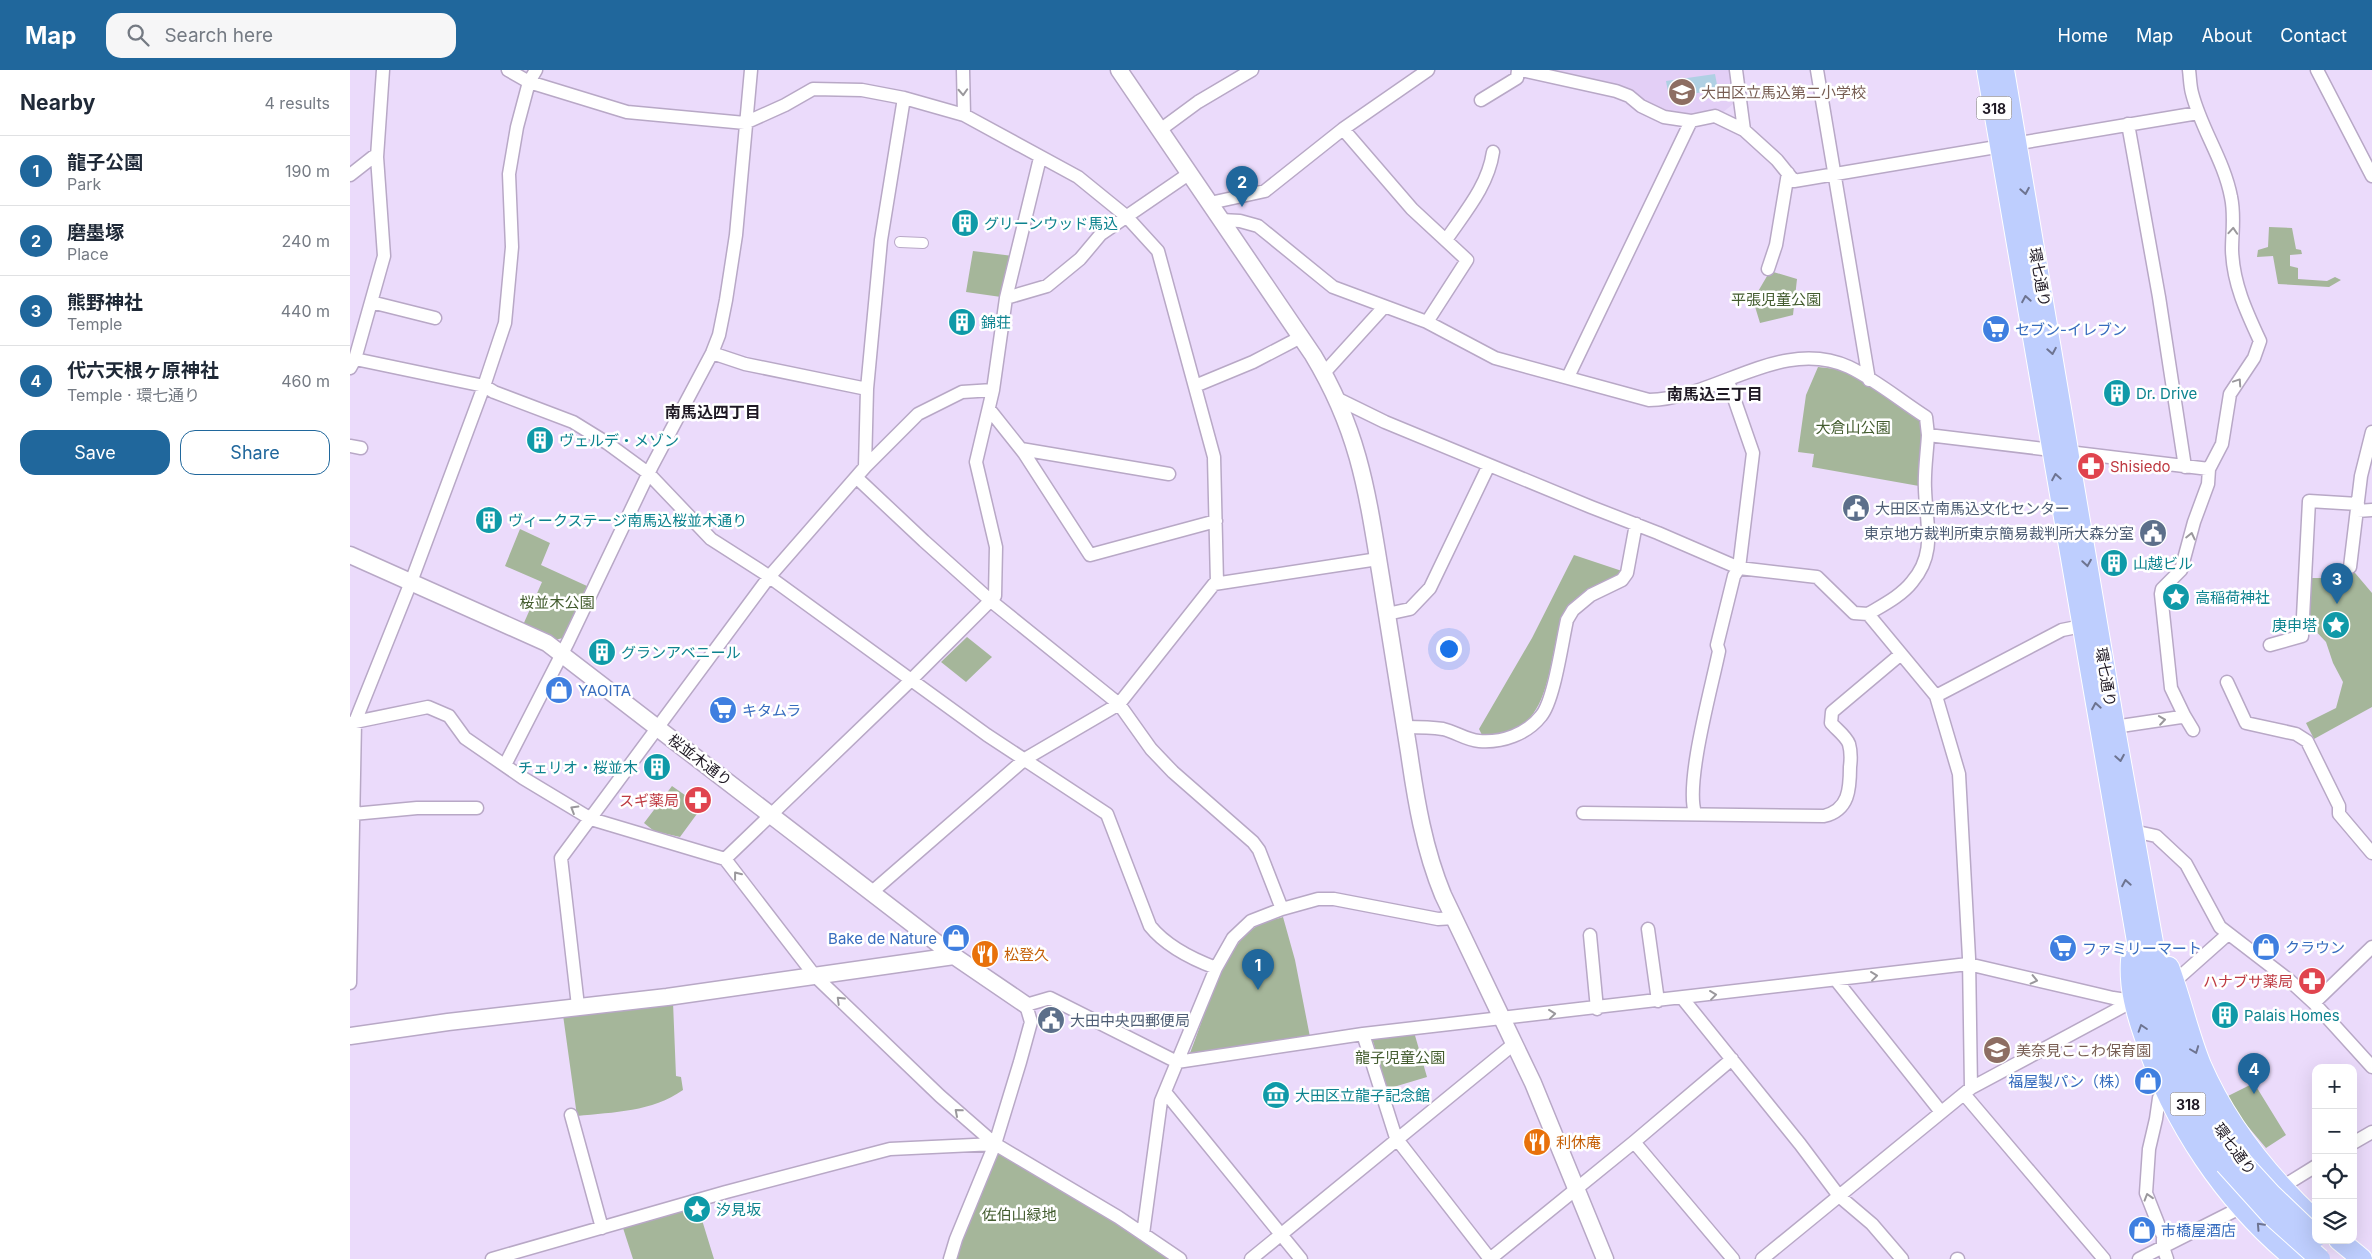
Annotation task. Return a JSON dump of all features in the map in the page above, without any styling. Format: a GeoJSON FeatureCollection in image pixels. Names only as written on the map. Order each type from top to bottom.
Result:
{"type":"FeatureCollection","features":[{"type":"Feature","properties":{"kind":"main road","name":"環七通り"},"geometry":{"type":"LineString","coordinates":[[1987,70],[2008,144],[2060,450],[2133,831],[2143,930],[2144,982],[2160,1038],[2174,1075],[2200,1126],[2231,1160],[2271,1194],[2312,1233]]}},
{"type":"Feature","properties":{"kind":"main road","name":"環七通り"},"geometry":{"type":"LineString","coordinates":[[2004,70],[2008,144]]}},
{"type":"Feature","properties":{"kind":"main road","name":"環七通り"},"geometry":{"type":"LineString","coordinates":[[2060,450],[2082,626],[2143,930],[2173,1031],[2231,1160],[2258,1202],[2320,1259]]}},
{"type":"Feature","properties":{"kind":"main road"},"geometry":{"type":"LineString","coordinates":[[2295,1259],[2242,1207],[2199,1150],[2165,1089],[2147,1045],[2133,1000],[2130,973],[2143,930],[2161,949],[2174,982],[2191,1039],[2214,1092],[2245,1142],[2282,1187],[2312,1217]]}},
{"type":"Feature","properties":{"kind":"main road"},"geometry":{"type":"LineString","coordinates":[[2328,1244],[2354,1258]]}},
{"type":"Feature","properties":{"kind":"main road"},"geometry":{"type":"LineString","coordinates":[[2342,1244],[2354,1258]]}},
{"type":"Feature","properties":{"kind":"street"},"geometry":{"type":"LineString","coordinates":[[383,70],[377,157],[384,256],[352,364],[484,386],[494,392],[573,422],[607,443],[648,474],[711,539],[769,577],[910,681],[1107,814],[1150,926],[1158,937],[1196,960],[1216,968]]}},
{"type":"Feature","properties":{"kind":"street"},"geometry":{"type":"LineString","coordinates":[[508,70],[529,82],[627,112],[746,123],[785,105],[813,89],[862,90],[904,98],[964,114],[1040,158],[1078,177],[1126,216],[1158,250],[1214,456],[1217,583]]}},
{"type":"Feature","properties":{"kind":"street"},"geometry":{"type":"LineString","coordinates":[[350,983],[353,720],[411,582],[484,386],[505,323],[512,246],[509,174],[517,127],[529,82],[536,70]]}},
{"type":"Feature","properties":{"kind":"street"},"geometry":{"type":"LineString","coordinates":[[505,765],[562,654],[648,474],[712,353],[719,335],[736,235],[751,70]]}},
{"type":"Feature","properties":{"kind":"street"},"geometry":{"type":"LineString","coordinates":[[963,70],[964,114]]}},
{"type":"Feature","properties":{"kind":"street"},"geometry":{"type":"LineString","coordinates":[[1119,70],[1301,338],[1324,373],[1338,400],[1361,463],[1418,806],[1436,878],[1515,1043],[1605,1259]]}},
{"type":"Feature","properties":{"kind":"street"},"geometry":{"type":"LineString","coordinates":[[1160,130],[1198,102],[1252,70]]}},
{"type":"Feature","properties":{"kind":"street"},"geometry":{"type":"LineString","coordinates":[[1210,203],[1265,190],[1343,129],[1428,70]]}},
{"type":"Feature","properties":{"kind":"street"},"geometry":{"type":"LineString","coordinates":[[1481,100],[1517,78],[1519,70],[1616,91],[1629,96],[1641,106],[1664,117],[1691,120],[1715,116],[1744,130],[1777,160],[1794,181],[2198,113]]}},
{"type":"Feature","properties":{"kind":"street"},"geometry":{"type":"LineString","coordinates":[[1736,70],[1744,130]]}},
{"type":"Feature","properties":{"kind":"street"},"geometry":{"type":"LineString","coordinates":[[1817,70],[1869,380]]}},
{"type":"Feature","properties":{"kind":"street"},"geometry":{"type":"LineString","coordinates":[[2190,70],[2192,92],[2198,113],[2232,197],[2234,217],[2232,249],[2235,276],[2239,294],[2260,341],[2254,358],[2230,394],[2222,444],[2209,469],[2208,484],[2194,522],[2181,570],[2162,588],[2161,594],[2171,688],[2193,730]]}},
{"type":"Feature","properties":{"kind":"street"},"geometry":{"type":"LineString","coordinates":[[2317,70],[2372,176]]}},
{"type":"Feature","properties":{"kind":"street"},"geometry":{"type":"LineString","coordinates":[[904,98],[881,240],[861,473],[924,541],[991,601],[1119,704],[1151,749],[1253,842],[1259,850],[1282,909]]}},
{"type":"Feature","properties":{"kind":"street"},"geometry":{"type":"LineString","coordinates":[[1568,377],[1691,120]]}},
{"type":"Feature","properties":{"kind":"street"},"geometry":{"type":"LineString","coordinates":[[2128,124],[2159,297],[2185,467]]}},
{"type":"Feature","properties":{"kind":"street"},"geometry":{"type":"LineString","coordinates":[[1343,129],[1412,210],[1467,260],[1427,322]]}},
{"type":"Feature","properties":{"kind":"street"},"geometry":{"type":"LineString","coordinates":[[1446,240],[1482,187],[1491,169],[1494,152]]}},
{"type":"Feature","properties":{"kind":"street"},"geometry":{"type":"LineString","coordinates":[[350,175],[373,157],[377,157]]}},
{"type":"Feature","properties":{"kind":"street"},"geometry":{"type":"LineString","coordinates":[[725,858],[910,681],[995,596],[996,547],[976,462],[993,390],[1006,298],[1040,158]]}},
{"type":"Feature","properties":{"kind":"street"},"geometry":{"type":"LineString","coordinates":[[1006,298],[1046,286],[1080,260],[1101,234],[1190,173]]}},
{"type":"Feature","properties":{"kind":"street"},"geometry":{"type":"LineString","coordinates":[[1768,269],[1776,245],[1788,173]]}},
{"type":"Feature","properties":{"kind":"street"},"geometry":{"type":"LineString","coordinates":[[1221,220],[1240,221],[1258,226],[1333,287],[1427,322],[1496,358],[1649,400],[1669,400],[1728,381],[1779,361],[1804,358],[1837,363],[1869,380],[1926,417],[1928,435],[1925,488],[1930,543],[1923,566],[1902,592],[1868,614],[1854,613],[1817,577],[1739,568],[1385,422],[1338,400]]}},
{"type":"Feature","properties":{"kind":"street"},"geometry":{"type":"LineString","coordinates":[[900,242],[923,243]]}},
{"type":"Feature","properties":{"kind":"street"},"geometry":{"type":"LineString","coordinates":[[371,302],[380,306],[435,318]]}},
{"type":"Feature","properties":{"kind":"street"},"geometry":{"type":"LineString","coordinates":[[1324,373],[1384,307]]}},
{"type":"Feature","properties":{"kind":"street"},"geometry":{"type":"LineString","coordinates":[[1195,386],[1253,362],[1301,338]]}},
{"type":"Feature","properties":{"kind":"street"},"geometry":{"type":"LineString","coordinates":[[712,353],[746,364],[867,389]]}},
{"type":"Feature","properties":{"kind":"street"},"geometry":{"type":"LineString","coordinates":[[1695,813],[1692,804],[1697,759],[1719,650],[1717,645],[1734,576],[1739,568],[1753,453],[1728,381]]}},
{"type":"Feature","properties":{"kind":"street"},"geometry":{"type":"LineString","coordinates":[[578,1006],[561,858],[591,819],[656,726],[769,577],[861,473],[918,414],[962,392],[993,390]]}},
{"type":"Feature","properties":{"kind":"street"},"geometry":{"type":"LineString","coordinates":[[989,409],[1021,449],[1054,496],[1090,555],[1216,520]]}},
{"type":"Feature","properties":{"kind":"street"},"geometry":{"type":"LineString","coordinates":[[2350,567],[2361,476],[2372,432]]}},
{"type":"Feature","properties":{"kind":"street"},"geometry":{"type":"LineString","coordinates":[[1928,435],[2209,469]]}},
{"type":"Feature","properties":{"kind":"street"},"geometry":{"type":"LineString","coordinates":[[1021,449],[1170,474]]}},
{"type":"Feature","properties":{"kind":"street"},"geometry":{"type":"LineString","coordinates":[[1387,614],[1410,609],[1430,588],[1489,465]]}},
{"type":"Feature","properties":{"kind":"street"},"geometry":{"type":"LineString","coordinates":[[2270,645],[2302,636],[2309,501],[2372,510]]}},
{"type":"Feature","properties":{"kind":"street"},"geometry":{"type":"LineString","coordinates":[[1405,727],[1444,730],[1466,739],[1482,741],[1511,738],[1525,730],[1542,715],[1549,698],[1567,620],[1573,610],[1591,594],[1622,580],[1627,573],[1636,524]]}},
{"type":"Feature","properties":{"kind":"street","name":"桜並木通り"},"geometry":{"type":"LineString","coordinates":[[350,555],[547,643],[954,956],[1026,1006]]}},
{"type":"Feature","properties":{"kind":"street"},"geometry":{"type":"LineString","coordinates":[[872,892],[1024,759],[1119,704],[1214,584],[1378,559]]}},
{"type":"Feature","properties":{"kind":"street"},"geometry":{"type":"LineString","coordinates":[[1868,614],[1936,696],[1959,774],[1968,964],[1967,1091],[2104,1259]]}},
{"type":"Feature","properties":{"kind":"street"},"geometry":{"type":"LineString","coordinates":[[1936,696],[2062,630],[2082,626]]}},
{"type":"Feature","properties":{"kind":"street"},"geometry":{"type":"LineString","coordinates":[[1584,813],[1824,816],[1834,814],[1845,803],[1850,792],[1851,754],[1848,742],[1831,723],[1832,712],[1901,654]]}},
{"type":"Feature","properties":{"kind":"street"},"geometry":{"type":"LineString","coordinates":[[2227,682],[2246,722],[2296,734],[2307,741],[2339,806],[2339,814],[2372,853]]}},
{"type":"Feature","properties":{"kind":"street"},"geometry":{"type":"LineString","coordinates":[[353,720],[428,707],[449,716],[465,738],[591,819],[725,858],[815,976],[940,1096],[995,1144],[1143,1234],[1180,1259]]}},
{"type":"Feature","properties":{"kind":"street"},"geometry":{"type":"LineString","coordinates":[[2114,727],[2184,715]]}},
{"type":"Feature","properties":{"kind":"street"},"geometry":{"type":"LineString","coordinates":[[353,814],[417,808],[477,808]]}},
{"type":"Feature","properties":{"kind":"street"},"geometry":{"type":"LineString","coordinates":[[2133,831],[2156,836],[2186,864],[2220,927],[2289,980],[2314,1004],[2372,1067]]}},
{"type":"Feature","properties":{"kind":"street"},"geometry":{"type":"LineString","coordinates":[[1143,1234],[1156,1132],[1165,1092],[1216,968],[1233,938],[1251,921],[1282,909],[1318,899],[1334,899],[1438,918],[1454,918]]}},
{"type":"Feature","properties":{"kind":"street"},"geometry":{"type":"LineString","coordinates":[[1648,929],[1658,1002]]}},
{"type":"Feature","properties":{"kind":"street"},"geometry":{"type":"LineString","coordinates":[[2174,982],[2228,934]]}},
{"type":"Feature","properties":{"kind":"street"},"geometry":{"type":"LineString","coordinates":[[1590,935],[1597,1009]]}},
{"type":"Feature","properties":{"kind":"street"},"geometry":{"type":"LineString","coordinates":[[2314,1004],[2372,947]]}},
{"type":"Feature","properties":{"kind":"street"},"geometry":{"type":"LineString","coordinates":[[350,1036],[578,1006],[667,997],[954,956]]}},
{"type":"Feature","properties":{"kind":"street"},"geometry":{"type":"LineString","coordinates":[[950,1259],[956,1239],[995,1144],[1031,1022],[1026,1006],[1050,998],[1177,1062],[1363,1034],[1658,1002],[1968,964],[2112,998],[2133,1000]]}},
{"type":"Feature","properties":{"kind":"street"},"geometry":{"type":"LineString","coordinates":[[1836,980],[1941,1112]]}},
{"type":"Feature","properties":{"kind":"street"},"geometry":{"type":"LineString","coordinates":[[1683,998],[1800,1144],[1839,1196],[1872,1224],[1902,1259]]}},
{"type":"Feature","properties":{"kind":"street"},"geometry":{"type":"LineString","coordinates":[[1762,1259],[1967,1091],[2133,1000]]}},
{"type":"Feature","properties":{"kind":"street"},"geometry":{"type":"LineString","coordinates":[[1363,1034],[1396,1138],[1490,1259],[1634,1142],[1732,1059]]}},
{"type":"Feature","properties":{"kind":"street"},"geometry":{"type":"LineString","coordinates":[[1251,1259],[1396,1138],[1515,1043]]}},
{"type":"Feature","properties":{"kind":"street"},"geometry":{"type":"LineString","coordinates":[[2165,1089],[2159,1098],[2149,1149],[2146,1192],[2163,1236],[2165,1253]]}},
{"type":"Feature","properties":{"kind":"street"},"geometry":{"type":"LineString","coordinates":[[1165,1092],[1301,1259]]}},
{"type":"Feature","properties":{"kind":"street"},"geometry":{"type":"LineString","coordinates":[[571,1115],[602,1228]]}},
{"type":"Feature","properties":{"kind":"street"},"geometry":{"type":"LineString","coordinates":[[2357,1141],[2372,1132]]}},
{"type":"Feature","properties":{"kind":"street"},"geometry":{"type":"LineString","coordinates":[[1634,1142],[1733,1259]]}},
{"type":"Feature","properties":{"kind":"street"},"geometry":{"type":"LineString","coordinates":[[492,1259],[726,1192],[890,1149],[995,1144]]}},
{"type":"Feature","properties":{"kind":"street"},"geometry":{"type":"LineString","coordinates":[[2282,1187],[2312,1168]]}},
{"type":"Feature","properties":{"kind":"street"},"geometry":{"type":"LineString","coordinates":[[2139,1259],[2165,1253],[2242,1207]]}},
{"type":"Feature","properties":{"kind":"street"},"geometry":{"type":"LineString","coordinates":[[2279,1244],[2287,1222],[2296,1216],[2312,1217]]}},
{"type":"Feature","properties":{"kind":"shaded area","name":"大田区立馬込第二小学校"},"geometry":{"type":"Polygon","coordinates":[[[1553,70],[1729,70],[1733,104],[1722,113],[1712,110],[1678,115],[1659,109],[1625,88],[1553,70]]]}},
{"type":"Feature","properties":{"kind":"green space"},"geometry":{"type":"Polygon","coordinates":[[[2269,227],[2292,228],[2296,249],[2301,250],[2302,254],[2290,255],[2290,266],[2298,268],[2298,279],[2327,281],[2335,277],[2341,280],[2329,287],[2278,284],[2273,256],[2257,257],[2258,250],[2268,247],[2269,227]]]}},
{"type":"Feature","properties":{"kind":"green space"},"geometry":{"type":"Polygon","coordinates":[[[973,251],[1013,256],[1001,297],[966,292],[973,251]]]}},
{"type":"Feature","properties":{"kind":"green space","name":"平張児童公園"},"geometry":{"type":"Polygon","coordinates":[[[1770,271],[1797,279],[1793,315],[1760,323],[1753,300],[1770,271]]]}},
{"type":"Feature","properties":{"kind":"green space","name":"大倉山公園"},"geometry":{"type":"Polygon","coordinates":[[[1818,367],[1845,370],[1924,418],[1919,486],[1812,467],[1814,454],[1798,452],[1806,395],[1818,367]]]}},
{"type":"Feature","properties":{"kind":"green space","name":"桜並木公園"},"geometry":{"type":"Polygon","coordinates":[[[520,529],[550,543],[541,565],[587,586],[563,638],[555,640],[523,625],[542,582],[505,566],[520,529]]]}},
{"type":"Feature","properties":{"kind":"green space"},"geometry":{"type":"Polygon","coordinates":[[[1574,555],[1622,571],[1609,584],[1578,605],[1561,623],[1543,694],[1537,708],[1528,720],[1517,729],[1501,734],[1482,735],[1479,729],[1532,638],[1574,555]]]}},
{"type":"Feature","properties":{"kind":"green space"},"geometry":{"type":"Polygon","coordinates":[[[2350,567],[2372,593],[2372,707],[2314,739],[2306,723],[2336,708],[2343,682],[2333,663],[2326,642],[2309,624],[2309,578],[2323,578],[2350,567]]]}},
{"type":"Feature","properties":{"kind":"green space"},"geometry":{"type":"Polygon","coordinates":[[[967,637],[992,657],[966,682],[941,662],[967,637]]]}},
{"type":"Feature","properties":{"kind":"green space"},"geometry":{"type":"Polygon","coordinates":[[[672,786],[702,807],[680,837],[654,831],[644,823],[672,786]]]}},
{"type":"Feature","properties":{"kind":"green space"},"geometry":{"type":"Polygon","coordinates":[[[1283,917],[1295,960],[1310,1037],[1190,1053],[1215,987],[1231,954],[1251,930],[1266,922],[1283,917]]]}},
{"type":"Feature","properties":{"kind":"green space"},"geometry":{"type":"Polygon","coordinates":[[[673,1002],[676,1076],[681,1077],[683,1090],[659,1103],[646,1107],[577,1116],[563,1015],[673,1002]]]}},
{"type":"Feature","properties":{"kind":"green space","name":"龍子児童公園"},"geometry":{"type":"Polygon","coordinates":[[[1414,1032],[1427,1077],[1387,1089],[1372,1038],[1414,1032]]]}},
{"type":"Feature","properties":{"kind":"green space"},"geometry":{"type":"Polygon","coordinates":[[[2254,1083],[2286,1135],[2266,1148],[2224,1098],[2254,1083]]]}},
{"type":"Feature","properties":{"kind":"green space","name":"佐伯山緑地"},"geometry":{"type":"Polygon","coordinates":[[[999,1148],[1174,1259],[954,1259],[999,1148]]]}},
{"type":"Feature","properties":{"kind":"green space"},"geometry":{"type":"Polygon","coordinates":[[[698,1207],[714,1259],[633,1259],[623,1228],[698,1207]]]}},
{"type":"Feature","properties":{"kind":"water"},"geometry":{"type":"Polygon","coordinates":[[[1715,74],[1718,90],[1669,97],[1666,81],[1715,74]]]}},
{"type":"Feature","properties":{"kind":"place","name":"大田区立馬込第二小学校"},"geometry":{"type":"Point","coordinates":[1682,92]}},
{"type":"Feature","properties":{"kind":"place","name":"磨墨塚"},"geometry":{"type":"Point","coordinates":[1242,207]}},
{"type":"Feature","properties":{"kind":"place","name":"グリーンウッド馬込"},"geometry":{"type":"Point","coordinates":[965,223]}},
{"type":"Feature","properties":{"kind":"place","name":"錦荘"},"geometry":{"type":"Point","coordinates":[962,322]}},
{"type":"Feature","properties":{"kind":"place","name":"セブン-イレブン"},"geometry":{"type":"Point","coordinates":[1996,329]}},
{"type":"Feature","properties":{"kind":"place","name":"Dr. Drive"},"geometry":{"type":"Point","coordinates":[2117,393]}},
{"type":"Feature","properties":{"kind":"place","name":"ヴェルデ・メゾン"},"geometry":{"type":"Point","coordinates":[540,440]}},
{"type":"Feature","properties":{"kind":"place","name":"Shisiedo"},"geometry":{"type":"Point","coordinates":[2091,466]}},
{"type":"Feature","properties":{"kind":"place","name":"大田区立南馬込文化センター"},"geometry":{"type":"Point","coordinates":[1856,508]}},
{"type":"Feature","properties":{"kind":"place","name":"ヴィークステージ南馬込桜並木通り"},"geometry":{"type":"Point","coordinates":[489,520]}},
{"type":"Feature","properties":{"kind":"place","name":"東京地方裁判所東京簡易裁判所大森分室"},"geometry":{"type":"Point","coordinates":[2153,533]}},
{"type":"Feature","properties":{"kind":"place","name":"山越ビル"},"geometry":{"type":"Point","coordinates":[2114,563]}},
{"type":"Feature","properties":{"kind":"place","name":"高稲荷神社"},"geometry":{"type":"Point","coordinates":[2176,597]}},
{"type":"Feature","properties":{"kind":"place","name":"熊野神社"},"geometry":{"type":"Point","coordinates":[2337,604]}},
{"type":"Feature","properties":{"kind":"place","name":"庚申塔"},"geometry":{"type":"Point","coordinates":[2336,625]}},
{"type":"Feature","properties":{"kind":"place","name":"グランアベニール"},"geometry":{"type":"Point","coordinates":[602,652]}},
{"type":"Feature","properties":{"kind":"place","name":"YAOITA"},"geometry":{"type":"Point","coordinates":[559,690]}},
{"type":"Feature","properties":{"kind":"place","name":"キタムラ"},"geometry":{"type":"Point","coordinates":[723,710]}},
{"type":"Feature","properties":{"kind":"place","name":"チェリオ・桜並木"},"geometry":{"type":"Point","coordinates":[657,767]}},
{"type":"Feature","properties":{"kind":"place","name":"スギ薬局"},"geometry":{"type":"Point","coordinates":[698,800]}},
{"type":"Feature","properties":{"kind":"place","name":"Bake de Nature"},"geometry":{"type":"Point","coordinates":[956,938]}},
{"type":"Feature","properties":{"kind":"place","name":"クラウン"},"geometry":{"type":"Point","coordinates":[2266,947]}},
{"type":"Feature","properties":{"kind":"place","name":"ファミリーマート"},"geometry":{"type":"Point","coordinates":[2063,948]}},
{"type":"Feature","properties":{"kind":"place","name":"松登久"},"geometry":{"type":"Point","coordinates":[985,954]}},
{"type":"Feature","properties":{"kind":"place","name":"ハナブサ薬局"},"geometry":{"type":"Point","coordinates":[2312,981]}},
{"type":"Feature","properties":{"kind":"place","name":"龍子公園"},"geometry":{"type":"Point","coordinates":[1258,990]}},
{"type":"Feature","properties":{"kind":"place","name":"Palais Homes"},"geometry":{"type":"Point","coordinates":[2225,1015]}},
{"type":"Feature","properties":{"kind":"place","name":"大田中央四郵便局"},"geometry":{"type":"Point","coordinates":[1051,1020]}},
{"type":"Feature","properties":{"kind":"place","name":"美奈見ここわ保育園"},"geometry":{"type":"Point","coordinates":[1997,1050]}},
{"type":"Feature","properties":{"kind":"place","name":"福屋製パン（株）"},"geometry":{"type":"Point","coordinates":[2148,1081]}},
{"type":"Feature","properties":{"kind":"place","name":"代六天根ヶ原神社"},"geometry":{"type":"Point","coordinates":[2254,1094]}},
{"type":"Feature","properties":{"kind":"place","name":"大田区立龍子記念館"},"geometry":{"type":"Point","coordinates":[1276,1095]}},
{"type":"Feature","properties":{"kind":"place","name":"利休庵"},"geometry":{"type":"Point","coordinates":[1537,1142]}},
{"type":"Feature","properties":{"kind":"place","name":"汐見坂"},"geometry":{"type":"Point","coordinates":[697,1209]}},
{"type":"Feature","properties":{"kind":"place","name":"市橋屋酒店"},"geometry":{"type":"Point","coordinates":[2142,1230]}},
{"type":"Feature","properties":{"kind":"district","name":"南馬込三丁目"},"geometry":{"type":"Point","coordinates":[1715,394]}},
{"type":"Feature","properties":{"kind":"district","name":"南馬込四丁目"},"geometry":{"type":"Point","coordinates":[713,412]}}]}
